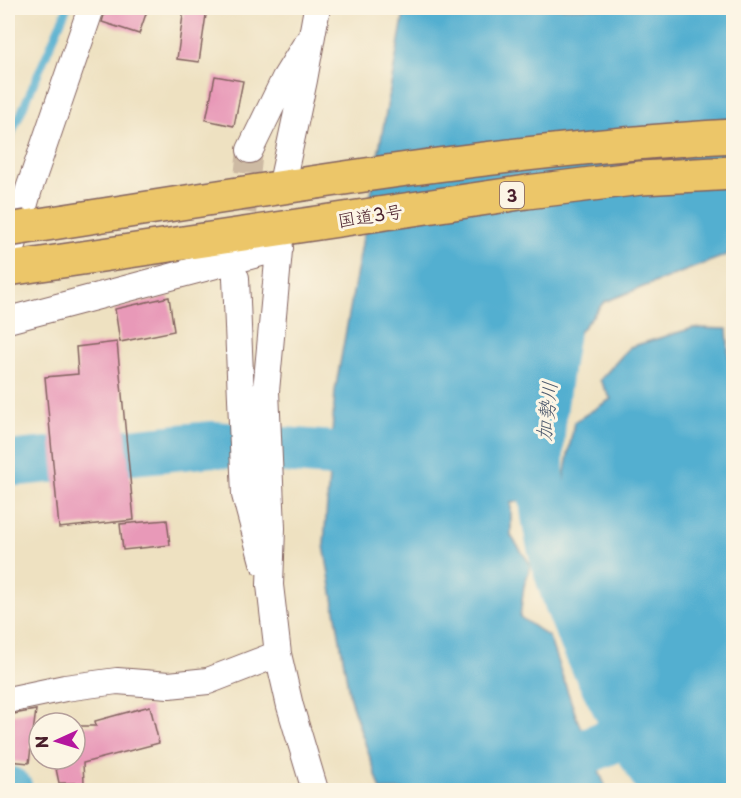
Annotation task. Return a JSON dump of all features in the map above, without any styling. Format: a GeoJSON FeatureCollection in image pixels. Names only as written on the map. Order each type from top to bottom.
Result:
{"type":"FeatureCollection","features":[{"type":"Feature","properties":{"kind":"highway","name":"3"},"geometry":{"type":"LineString","coordinates":[[17,229],[515,154],[647,141],[734,136]]}},
{"type":"Feature","properties":{"kind":"highway","name":"国道3号"},"geometry":{"type":"LineString","coordinates":[[11,266],[284,235],[516,194],[629,180],[734,173]]}},
{"type":"Feature","properties":{"kind":"street"},"geometry":{"type":"LineString","coordinates":[[11,266],[29,189],[91,8]]}},
{"type":"Feature","properties":{"kind":"street"},"geometry":{"type":"LineString","coordinates":[[250,150],[315,19]]}},
{"type":"Feature","properties":{"kind":"street"},"geometry":{"type":"LineString","coordinates":[[291,187],[315,19]]}},
{"type":"Feature","properties":{"kind":"street"},"geometry":{"type":"LineString","coordinates":[[8,320],[284,235],[266,391],[272,528],[270,585],[278,654],[290,706],[315,790]]}},
{"type":"Feature","properties":{"kind":"street"},"geometry":{"type":"LineString","coordinates":[[236,278],[245,495],[270,585]]}},
{"type":"Feature","properties":{"kind":"street"},"geometry":{"type":"LineString","coordinates":[[8,700],[66,688],[117,681],[169,685],[208,681],[278,654]]}},
{"type":"Feature","properties":{"kind":"water"},"geometry":{"type":"Polygon","coordinates":[[[405,8],[733,8],[734,238],[727,255],[604,302],[538,382],[524,436],[528,500],[511,503],[511,536],[531,565],[524,586],[520,617],[549,637],[577,719],[607,790],[381,790],[350,699],[324,545],[335,391],[405,8]]]}},
{"type":"Feature","properties":{"kind":"water"},"geometry":{"type":"Polygon","coordinates":[[[693,328],[727,329],[734,437],[733,790],[645,790],[585,665],[559,505],[574,422],[611,399],[600,380],[630,347],[693,328]]]}},
{"type":"Feature","properties":{"kind":"building"},"geometry":{"type":"Polygon","coordinates":[[[106,8],[148,8],[139,34],[102,22],[106,8]]]}},
{"type":"Feature","properties":{"kind":"building"},"geometry":{"type":"Polygon","coordinates":[[[184,8],[207,8],[199,62],[177,59],[184,8]]]}},
{"type":"Feature","properties":{"kind":"building"},"geometry":{"type":"Polygon","coordinates":[[[215,76],[243,81],[234,126],[206,120],[215,76]]]}},
{"type":"Feature","properties":{"kind":"building"},"geometry":{"type":"Polygon","coordinates":[[[169,297],[174,331],[120,342],[115,309],[169,297]]]}},
{"type":"Feature","properties":{"kind":"building"},"geometry":{"type":"Polygon","coordinates":[[[117,342],[134,520],[59,528],[45,377],[78,374],[76,347],[117,342]]]}},
{"type":"Feature","properties":{"kind":"building"},"geometry":{"type":"Polygon","coordinates":[[[167,520],[170,545],[123,550],[120,524],[167,520]]]}},
{"type":"Feature","properties":{"kind":"building"},"geometry":{"type":"Polygon","coordinates":[[[150,706],[159,743],[87,762],[87,726],[96,726],[95,721],[150,706]]]}},
{"type":"Feature","properties":{"kind":"building"},"geometry":{"type":"Polygon","coordinates":[[[27,712],[27,763],[9,761],[8,715],[27,712]]]}},
{"type":"Feature","properties":{"kind":"building"},"geometry":{"type":"Polygon","coordinates":[[[56,771],[83,771],[84,783],[59,783],[56,771]]]}},
{"type":"Feature","properties":{"kind":"waterway"},"geometry":{"type":"LineString","coordinates":[[8,142],[67,8]]}},
{"type":"Feature","properties":{"kind":"waterway","name":"加勢川"},"geometry":{"type":"LineString","coordinates":[[560,304],[545,401],[541,450],[542,499],[546,529],[562,589],[585,646],[640,752],[665,790]]}},
{"type":"Feature","properties":{"kind":"waterway"},"geometry":{"type":"LineString","coordinates":[[18,463],[212,444],[331,454]]}},
{"type":"Feature","properties":{"kind":"waterway"},"geometry":{"type":"LineString","coordinates":[[8,459],[18,463],[8,473]]}},
{"type":"Feature","properties":{"kind":"waterway"},"geometry":{"type":"LineString","coordinates":[[493,790],[630,733]]}},
{"type":"Feature","properties":{"kind":"tunnel"},"geometry":{"type":"LineString","coordinates":[[239,251],[250,150]]}}]}
